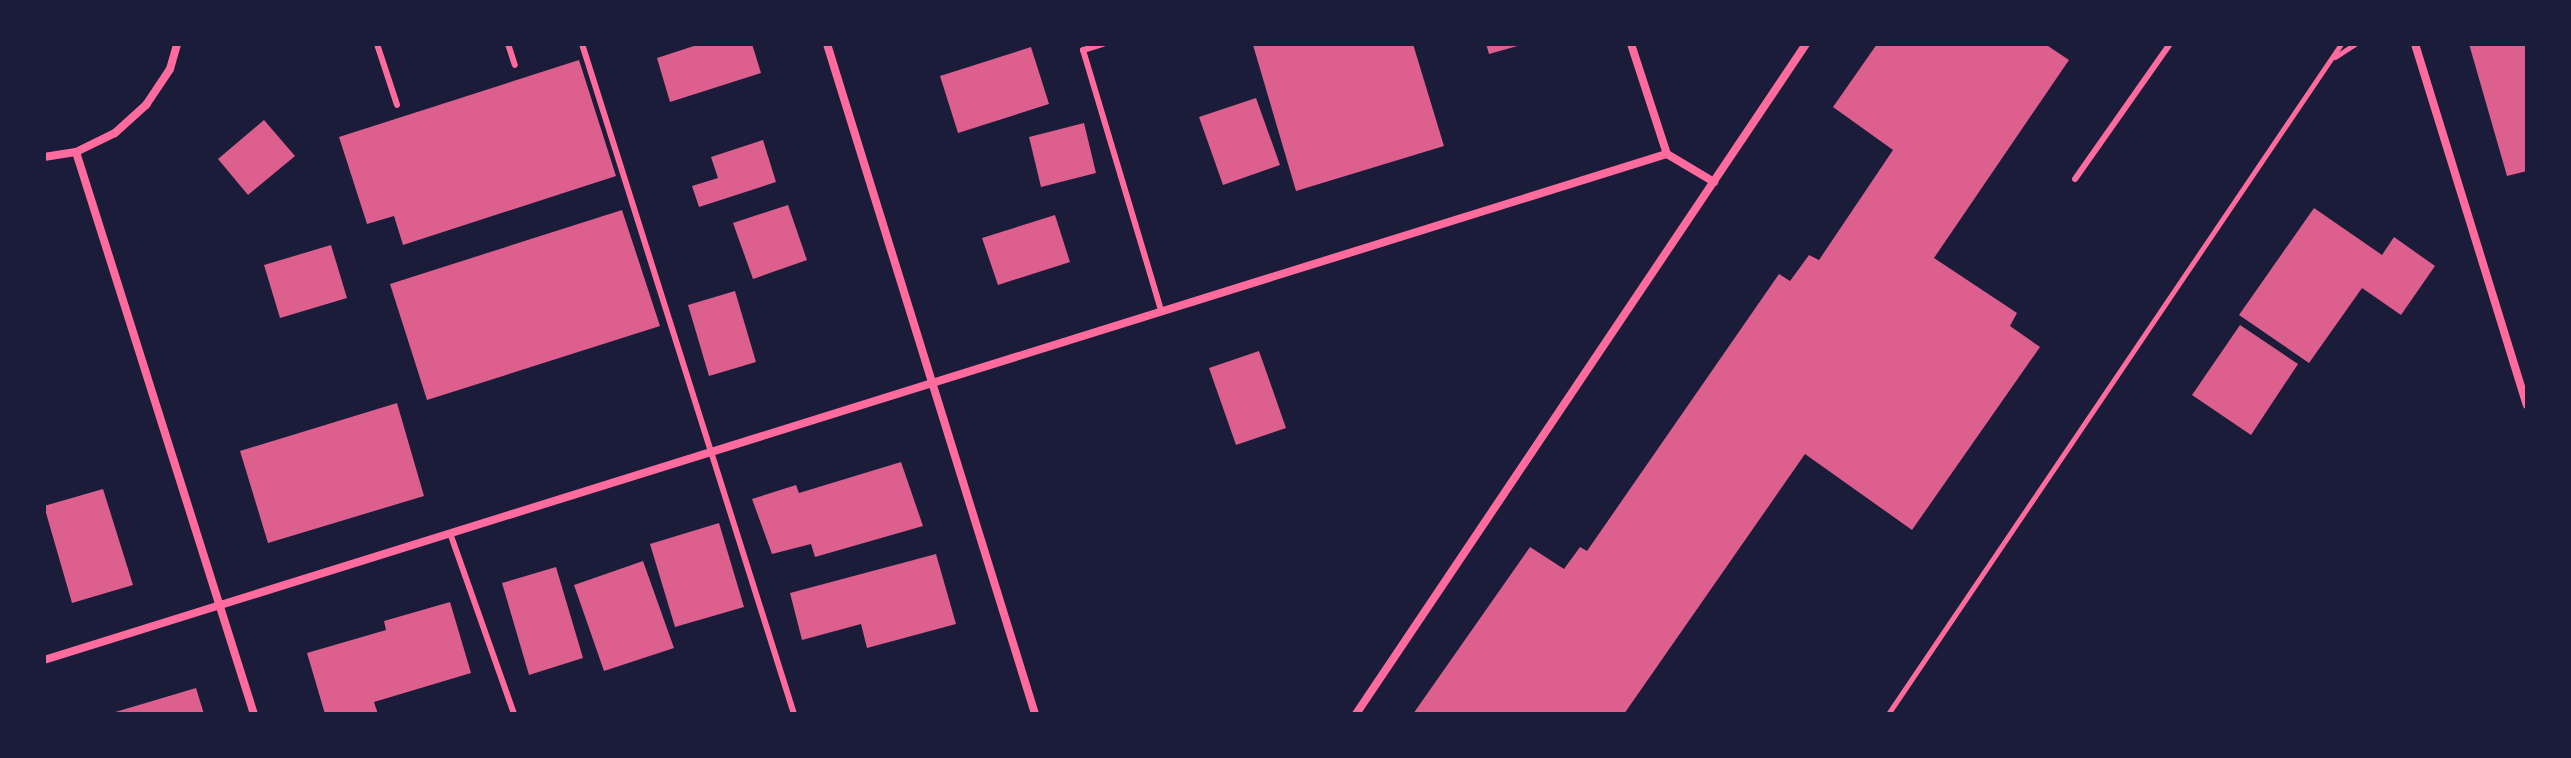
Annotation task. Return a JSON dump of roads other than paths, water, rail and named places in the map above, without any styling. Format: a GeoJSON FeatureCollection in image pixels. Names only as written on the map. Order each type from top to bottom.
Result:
{"type":"FeatureCollection","features":[{"type":"Feature","properties":{"kind":"street"},"geometry":{"type":"LineString","coordinates":[[44,157],[76,152],[115,133],[146,105],[170,69],[177,44]]}},
{"type":"Feature","properties":{"kind":"street"},"geometry":{"type":"LineString","coordinates":[[827,44],[1035,714]]}},
{"type":"Feature","properties":{"kind":"street"},"geometry":{"type":"LineString","coordinates":[[1631,44],[1667,154],[1714,182]]}},
{"type":"Feature","properties":{"kind":"street"},"geometry":{"type":"LineString","coordinates":[[1356,714],[1806,44]]}},
{"type":"Feature","properties":{"kind":"street"},"geometry":{"type":"LineString","coordinates":[[2415,44],[2527,405]]}},
{"type":"Feature","properties":{"kind":"street"},"geometry":{"type":"LineString","coordinates":[[76,152],[222,605],[254,714]]}},
{"type":"Feature","properties":{"kind":"street"},"geometry":{"type":"LineString","coordinates":[[44,660],[1667,154]]}},
{"type":"Feature","properties":{"kind":"lane"},"geometry":{"type":"LineString","coordinates":[[377,44],[397,105]]}},
{"type":"Feature","properties":{"kind":"lane"},"geometry":{"type":"LineString","coordinates":[[508,44],[515,65]]}},
{"type":"Feature","properties":{"kind":"lane"},"geometry":{"type":"LineString","coordinates":[[582,44],[713,450],[793,712],[783,714]]}},
{"type":"Feature","properties":{"kind":"lane"},"geometry":{"type":"LineString","coordinates":[[1103,44],[1082,47],[1161,310]]}},
{"type":"Feature","properties":{"kind":"lane"},"geometry":{"type":"LineString","coordinates":[[2075,179],[2170,44]]}},
{"type":"Feature","properties":{"kind":"lane"},"geometry":{"type":"LineString","coordinates":[[450,533],[514,714]]}}]}
